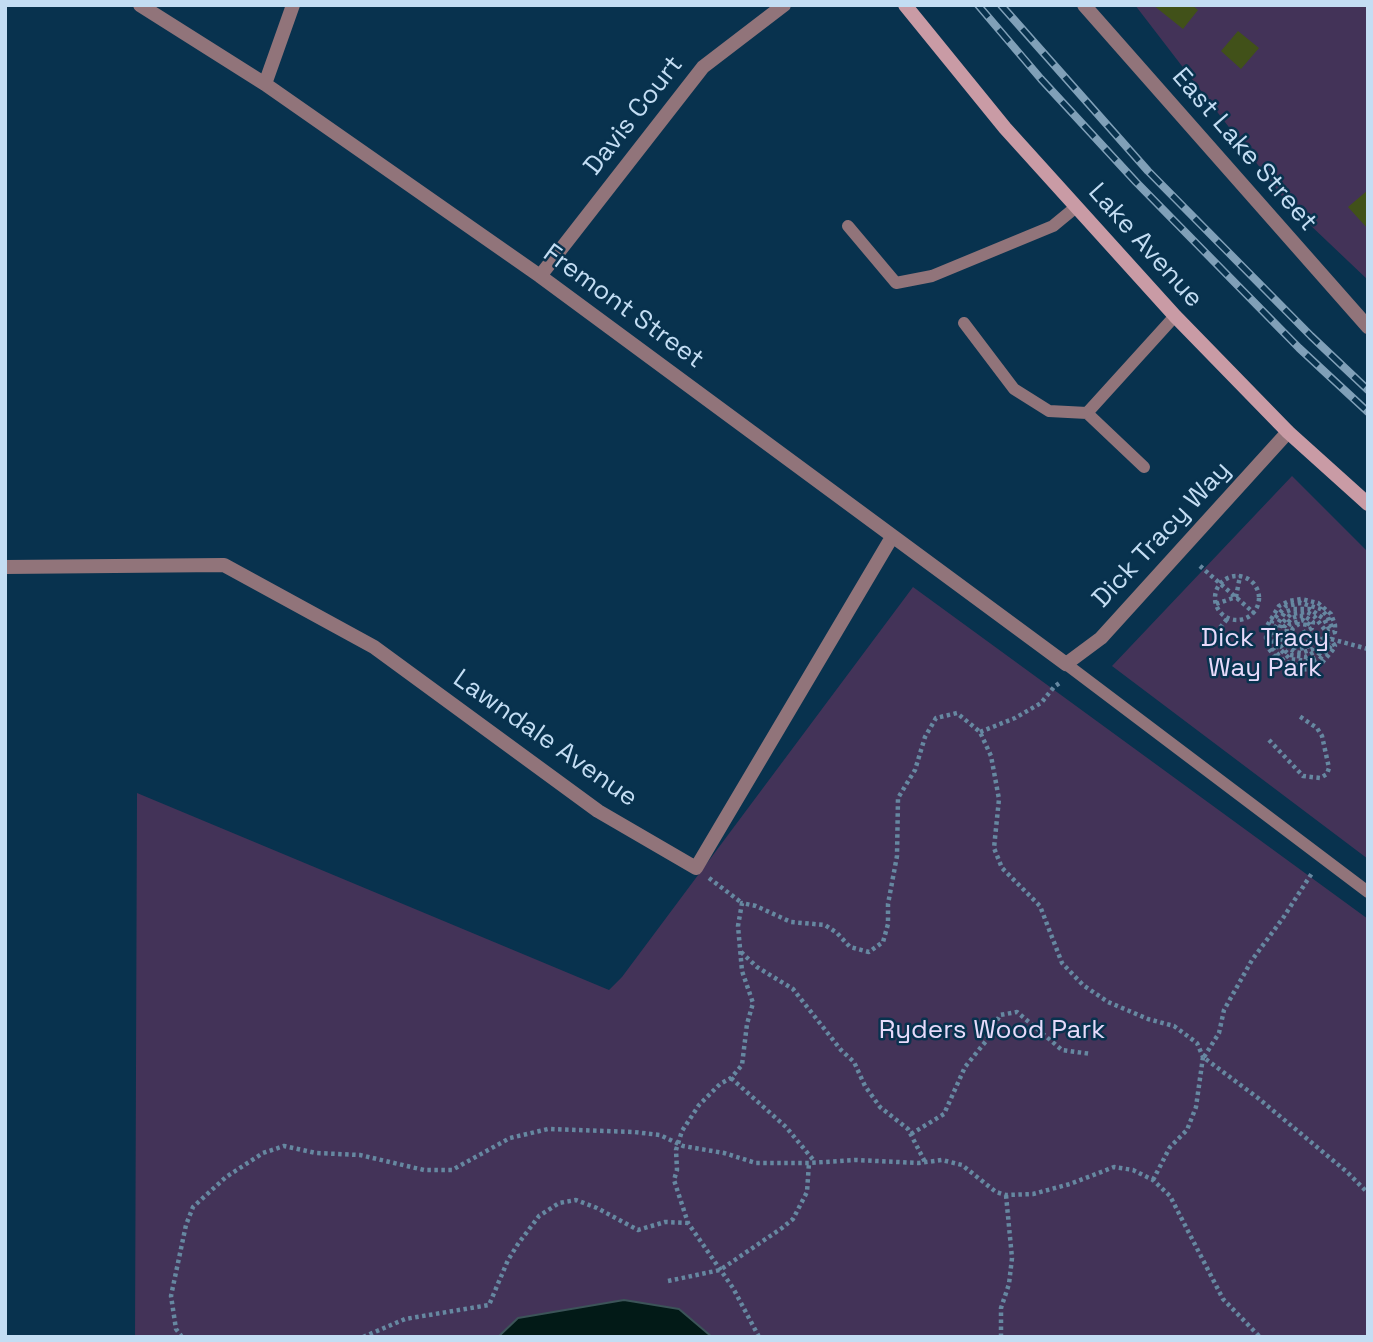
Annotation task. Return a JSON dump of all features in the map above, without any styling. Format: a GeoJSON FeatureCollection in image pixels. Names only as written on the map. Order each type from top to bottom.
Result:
{"type":"FeatureCollection","features":[{"type":"Feature","properties":{"kind":"street","name":"Fremont Street"},"geometry":{"type":"LineString","coordinates":[[140,5],[265,84],[540,276],[1071,668]]}},
{"type":"Feature","properties":{"kind":"street"},"geometry":{"type":"LineString","coordinates":[[265,84],[293,5]]}},
{"type":"Feature","properties":{"kind":"street","name":"Davis Court"},"geometry":{"type":"LineString","coordinates":[[540,276],[702,67],[784,5]]}},
{"type":"Feature","properties":{"kind":"street","name":"Lake Avenue"},"geometry":{"type":"LineString","coordinates":[[905,5],[1004,128],[1174,316],[1288,432],[1368,504]]}},
{"type":"Feature","properties":{"kind":"street","name":"East Lake Street"},"geometry":{"type":"LineString","coordinates":[[1084,5],[1368,327]]}},
{"type":"Feature","properties":{"kind":"street"},"geometry":{"type":"LineString","coordinates":[[1352,312],[1368,309]]}},
{"type":"Feature","properties":{"kind":"street","name":"Dick Tracy Way"},"geometry":{"type":"LineString","coordinates":[[1071,668],[1288,432]]}},
{"type":"Feature","properties":{"kind":"street"},"geometry":{"type":"LineString","coordinates":[[696,868],[892,537]]}},
{"type":"Feature","properties":{"kind":"street","name":"Lawndale Avenue"},"geometry":{"type":"LineString","coordinates":[[5,567],[224,565],[374,647],[597,811],[696,868]]}},
{"type":"Feature","properties":{"kind":"lane"},"geometry":{"type":"LineString","coordinates":[[848,226],[896,284],[932,276],[1053,226],[1076,207]]}},
{"type":"Feature","properties":{"kind":"lane"},"geometry":{"type":"LineString","coordinates":[[1087,413],[1174,316]]}},
{"type":"Feature","properties":{"kind":"lane"},"geometry":{"type":"LineString","coordinates":[[964,324],[1014,389],[1048,411],[1087,413],[1144,467]]}},
{"type":"Feature","properties":{"kind":"lane"},"geometry":{"type":"LineString","coordinates":[[1071,668],[1368,892]]}},
{"type":"Feature","properties":{"kind":"path"},"geometry":{"type":"LineString","coordinates":[[1200,566],[1254,613]]}},
{"type":"Feature","properties":{"kind":"path"},"geometry":{"type":"LineString","coordinates":[[1236,597],[1240,576]]}},
{"type":"Feature","properties":{"kind":"path"},"geometry":{"type":"LineString","coordinates":[[1240,576],[1250,580],[1259,599],[1254,613],[1242,620],[1227,619],[1217,609],[1215,594],[1220,584],[1228,578],[1240,576]]}},
{"type":"Feature","properties":{"kind":"path"},"geometry":{"type":"LineString","coordinates":[[1216,604],[1236,597]]}},
{"type":"Feature","properties":{"kind":"path"},"geometry":{"type":"LineString","coordinates":[[1303,633],[1312,628],[1313,622],[1310,618],[1298,616],[1292,618],[1284,627],[1283,639],[1295,652],[1313,649],[1318,637],[1309,646],[1300,649],[1291,646],[1286,637],[1290,624],[1303,620],[1310,625],[1299,624],[1293,628],[1293,640],[1298,644],[1305,643],[1314,634],[1320,634],[1324,639],[1318,650],[1305,657],[1290,655],[1280,645],[1281,624],[1291,614],[1307,612],[1314,615],[1328,634],[1335,632],[1331,614],[1318,603],[1301,598],[1279,606],[1269,621],[1266,638],[1269,649],[1280,663],[1297,670],[1314,667],[1328,657],[1335,644],[1319,660],[1304,666],[1289,663],[1274,650],[1270,636],[1272,621],[1286,606],[1301,603],[1317,606],[1325,613],[1332,628],[1329,629],[1324,619],[1310,609],[1301,607],[1285,612],[1275,628],[1274,637],[1277,646],[1290,659],[1308,661],[1317,657],[1331,639],[1368,649]]}},
{"type":"Feature","properties":{"kind":"path"},"geometry":{"type":"LineString","coordinates":[[1216,633],[1227,619]]}},
{"type":"Feature","properties":{"kind":"path"},"geometry":{"type":"LineString","coordinates":[[980,732],[1041,704],[1071,668]]}},
{"type":"Feature","properties":{"kind":"path"},"geometry":{"type":"LineString","coordinates":[[696,868],[742,903],[756,906],[791,922],[825,925],[850,947],[869,952],[883,942],[888,924],[888,904],[897,856],[898,798],[915,770],[925,737],[936,718],[957,713],[980,732],[991,756],[999,799],[994,848],[1002,867],[1040,906],[1062,963],[1083,985],[1108,1002],[1148,1019],[1174,1026],[1198,1043],[1203,1057],[1258,1098],[1347,1172],[1368,1193]]}},
{"type":"Feature","properties":{"kind":"path"},"geometry":{"type":"LineString","coordinates":[[1269,740],[1303,776],[1320,778],[1327,774],[1329,768],[1322,736],[1317,728],[1299,716]]}},
{"type":"Feature","properties":{"kind":"path"},"geometry":{"type":"LineString","coordinates":[[1153,1181],[1170,1147],[1187,1130],[1195,1107],[1203,1057],[1219,1033],[1224,1010],[1252,960],[1313,872]]}},
{"type":"Feature","properties":{"kind":"path"},"geometry":{"type":"LineString","coordinates":[[742,903],[738,926],[742,971],[753,1003],[747,1024],[742,1065],[699,1105],[682,1131],[674,1181],[688,1223],[733,1288],[759,1337]]}},
{"type":"Feature","properties":{"kind":"path"},"geometry":{"type":"LineString","coordinates":[[741,952],[757,967],[793,989],[841,1050],[854,1062],[865,1086],[880,1107],[902,1122],[925,1162]]}},
{"type":"Feature","properties":{"kind":"path"},"geometry":{"type":"LineString","coordinates":[[911,1134],[944,1114],[965,1067],[986,1041],[1000,1015],[1017,1012],[1062,1050],[1091,1054]]}},
{"type":"Feature","properties":{"kind":"path"},"geometry":{"type":"LineString","coordinates":[[668,1281],[720,1270],[793,1219],[807,1192],[812,1163],[786,1127],[731,1078]]}},
{"type":"Feature","properties":{"kind":"path"},"geometry":{"type":"LineString","coordinates":[[181,1337],[176,1329],[171,1296],[186,1225],[193,1207],[226,1177],[263,1153],[285,1146],[316,1153],[360,1155],[424,1170],[453,1170],[510,1138],[548,1129],[660,1135],[678,1143],[755,1163],[942,1160],[962,1165],[996,1192],[1006,1195],[1033,1194],[1070,1184],[1114,1167],[1133,1170],[1153,1181],[1170,1196],[1223,1299],[1259,1337]]}},
{"type":"Feature","properties":{"kind":"path"},"geometry":{"type":"LineString","coordinates":[[1001,1337],[1001,1308],[1009,1284],[1012,1258],[1006,1195]]}},
{"type":"Feature","properties":{"kind":"path"},"geometry":{"type":"LineString","coordinates":[[363,1337],[405,1319],[489,1304],[518,1244],[539,1216],[559,1203],[576,1200],[638,1230],[665,1222],[688,1223]]}},
{"type":"Feature","properties":{"kind":"green space"},"geometry":{"type":"Polygon","coordinates":[[[1135,5],[1368,5],[1368,280],[1288,204],[1135,5]]]}},
{"type":"Feature","properties":{"kind":"green space","name":"Dick Tracy Way Park"},"geometry":{"type":"Polygon","coordinates":[[[1292,476],[1368,552],[1368,859],[1112,666],[1292,476]]]}},
{"type":"Feature","properties":{"kind":"green space","name":"Ryders Wood Park"},"geometry":{"type":"Polygon","coordinates":[[[913,587],[1368,919],[1368,1337],[135,1337],[137,793],[609,990],[622,977],[913,587]]]}},
{"type":"Feature","properties":{"kind":"shaded area"},"geometry":{"type":"Polygon","coordinates":[[[624,1300],[679,1309],[712,1337],[498,1337],[518,1318],[624,1300]]]}},
{"type":"Feature","properties":{"kind":"building"},"geometry":{"type":"Polygon","coordinates":[[[1153,5],[1192,5],[1198,10],[1183,29],[1153,5]]]}},
{"type":"Feature","properties":{"kind":"building"},"geometry":{"type":"Polygon","coordinates":[[[1238,31],[1259,48],[1241,69],[1221,51],[1238,31]]]}},
{"type":"Feature","properties":{"kind":"building"},"geometry":{"type":"Polygon","coordinates":[[[1368,190],[1368,229],[1348,207],[1368,190]]]}},
{"type":"Feature","properties":{"kind":"railway"},"geometry":{"type":"LineString","coordinates":[[978,5],[1041,79],[1136,182],[1299,348],[1368,412]]}},
{"type":"Feature","properties":{"kind":"railway"},"geometry":{"type":"LineString","coordinates":[[1001,5],[1148,171],[1368,390]]}}]}
